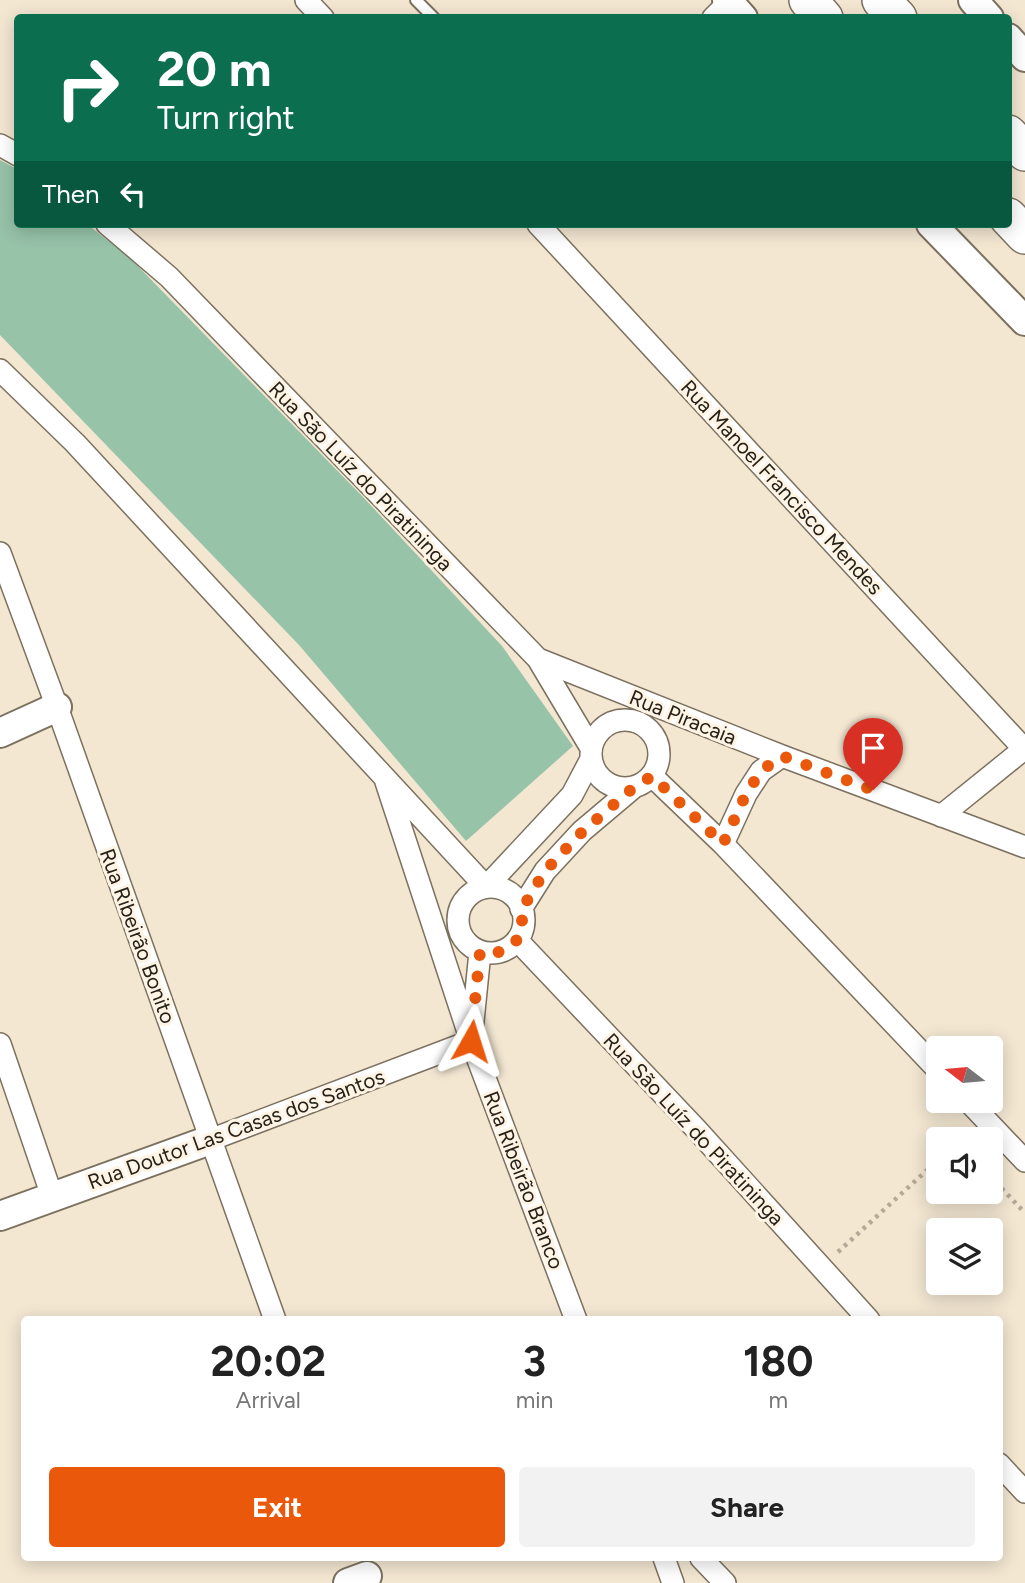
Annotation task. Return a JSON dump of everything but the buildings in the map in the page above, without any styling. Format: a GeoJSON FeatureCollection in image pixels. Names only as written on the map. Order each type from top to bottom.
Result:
{"type":"FeatureCollection","features":[{"type":"Feature","properties":{"kind":"highway"},"geometry":{"type":"LineString","coordinates":[[808,0],[820,14]]}},
{"type":"Feature","properties":{"kind":"highway"},"geometry":{"type":"LineString","coordinates":[[881,0],[894,14]]}},
{"type":"Feature","properties":{"kind":"highway"},"geometry":{"type":"LineString","coordinates":[[1012,138],[1025,152]]}},
{"type":"Feature","properties":{"kind":"highway"},"geometry":{"type":"LineString","coordinates":[[1012,221],[1025,235]]}},
{"type":"Feature","properties":{"kind":"street"},"geometry":{"type":"LineString","coordinates":[[306,0],[319,14]]}},
{"type":"Feature","properties":{"kind":"street"},"geometry":{"type":"LineString","coordinates":[[973,0],[985,14]]}},
{"type":"Feature","properties":{"kind":"street"},"geometry":{"type":"LineString","coordinates":[[1012,42],[1025,57]]}},
{"type":"Feature","properties":{"kind":"street","name":"Rua São Luíz do Piratininga"},"geometry":{"type":"LineString","coordinates":[[112,228],[169,277],[538,659],[591,753]]}},
{"type":"Feature","properties":{"kind":"street","name":"Rua Manoel Francisco Mendes"},"geometry":{"type":"LineString","coordinates":[[542,228],[1024,749]]}},
{"type":"Feature","properties":{"kind":"street"},"geometry":{"type":"LineString","coordinates":[[935,228],[1025,321]]}},
{"type":"Feature","properties":{"kind":"street"},"geometry":{"type":"LineString","coordinates":[[0,370],[84,453],[486,887]]}},
{"type":"Feature","properties":{"kind":"street","name":"Rua Ribeirão Bonito"},"geometry":{"type":"LineString","coordinates":[[0,553],[274,1316]]}},
{"type":"Feature","properties":{"kind":"street","name":"Rua Piracaia"},"geometry":{"type":"LineString","coordinates":[[538,659],[782,756],[1025,848]]}},
{"type":"Feature","properties":{"kind":"street"},"geometry":{"type":"LineString","coordinates":[[0,733],[57,707]]}},
{"type":"Feature","properties":{"kind":"street"},"geometry":{"type":"LineString","coordinates":[[486,887],[572,795],[591,753],[595,737],[602,728],[623,719],[645,725],[653,733],[660,755],[652,776],[633,788],[583,831],[545,871],[522,909],[522,930],[517,940],[501,952],[480,952],[471,947],[459,930],[457,918],[466,898],[486,887],[508,892],[522,909]]}},
{"type":"Feature","properties":{"kind":"street"},"geometry":{"type":"LineString","coordinates":[[942,816],[1024,749]]}},
{"type":"Feature","properties":{"kind":"street"},"geometry":{"type":"LineString","coordinates":[[591,753],[594,770],[610,786],[633,788]]}},
{"type":"Feature","properties":{"kind":"street"},"geometry":{"type":"LineString","coordinates":[[723,844],[746,794],[761,771],[782,756]]}},
{"type":"Feature","properties":{"kind":"street","name":"Rua Ribeirão Branco"},"geometry":{"type":"LineString","coordinates":[[384,776],[471,1041],[574,1316]]}},
{"type":"Feature","properties":{"kind":"street"},"geometry":{"type":"LineString","coordinates":[[652,776],[723,844],[926,1057]]}},
{"type":"Feature","properties":{"kind":"street","name":"Rua São Luíz do Piratininga"},"geometry":{"type":"LineString","coordinates":[[517,940],[697,1130],[865,1316]]}},
{"type":"Feature","properties":{"kind":"street","name":"Rua Ribeirão Branco"},"geometry":{"type":"LineString","coordinates":[[471,1041],[480,952]]}},
{"type":"Feature","properties":{"kind":"street","name":"Rua Doutor Las Casas dos Santos"},"geometry":{"type":"LineString","coordinates":[[0,1216],[211,1140],[471,1041]]}},
{"type":"Feature","properties":{"kind":"street"},"geometry":{"type":"LineString","coordinates":[[0,1044],[52,1196]]}},
{"type":"Feature","properties":{"kind":"street"},"geometry":{"type":"LineString","coordinates":[[979,1113],[1025,1161]]}},
{"type":"Feature","properties":{"kind":"street"},"geometry":{"type":"LineString","coordinates":[[1003,1468],[1025,1492]]}},
{"type":"Feature","properties":{"kind":"street"},"geometry":{"type":"LineString","coordinates":[[665,1561],[673,1583]]}},
{"type":"Feature","properties":{"kind":"street"},"geometry":{"type":"LineString","coordinates":[[704,1561],[725,1583]]}},
{"type":"Feature","properties":{"kind":"lane"},"geometry":{"type":"LineString","coordinates":[[416,0],[430,14]]}},
{"type":"Feature","properties":{"kind":"path"},"geometry":{"type":"LineString","coordinates":[[821,1267],[926,1171]]}},
{"type":"Feature","properties":{"kind":"path"},"geometry":{"type":"LineString","coordinates":[[1003,1190],[1025,1213]]}},
{"type":"Feature","properties":{"kind":"green space"},"geometry":{"type":"Polygon","coordinates":[[[0,160],[14,167],[14,228],[92,228],[130,258],[363,497],[502,646],[573,746],[466,841],[299,645],[0,335],[0,160]]]}},
{"type":"Feature","properties":{"kind":"route"},"geometry":{"type":"LineString","coordinates":[[471,1041],[480,952],[501,952],[517,940],[522,930],[522,909],[545,871],[583,831],[633,788],[652,776],[723,844],[746,794],[761,771],[782,756],[873,790]]}}]}
